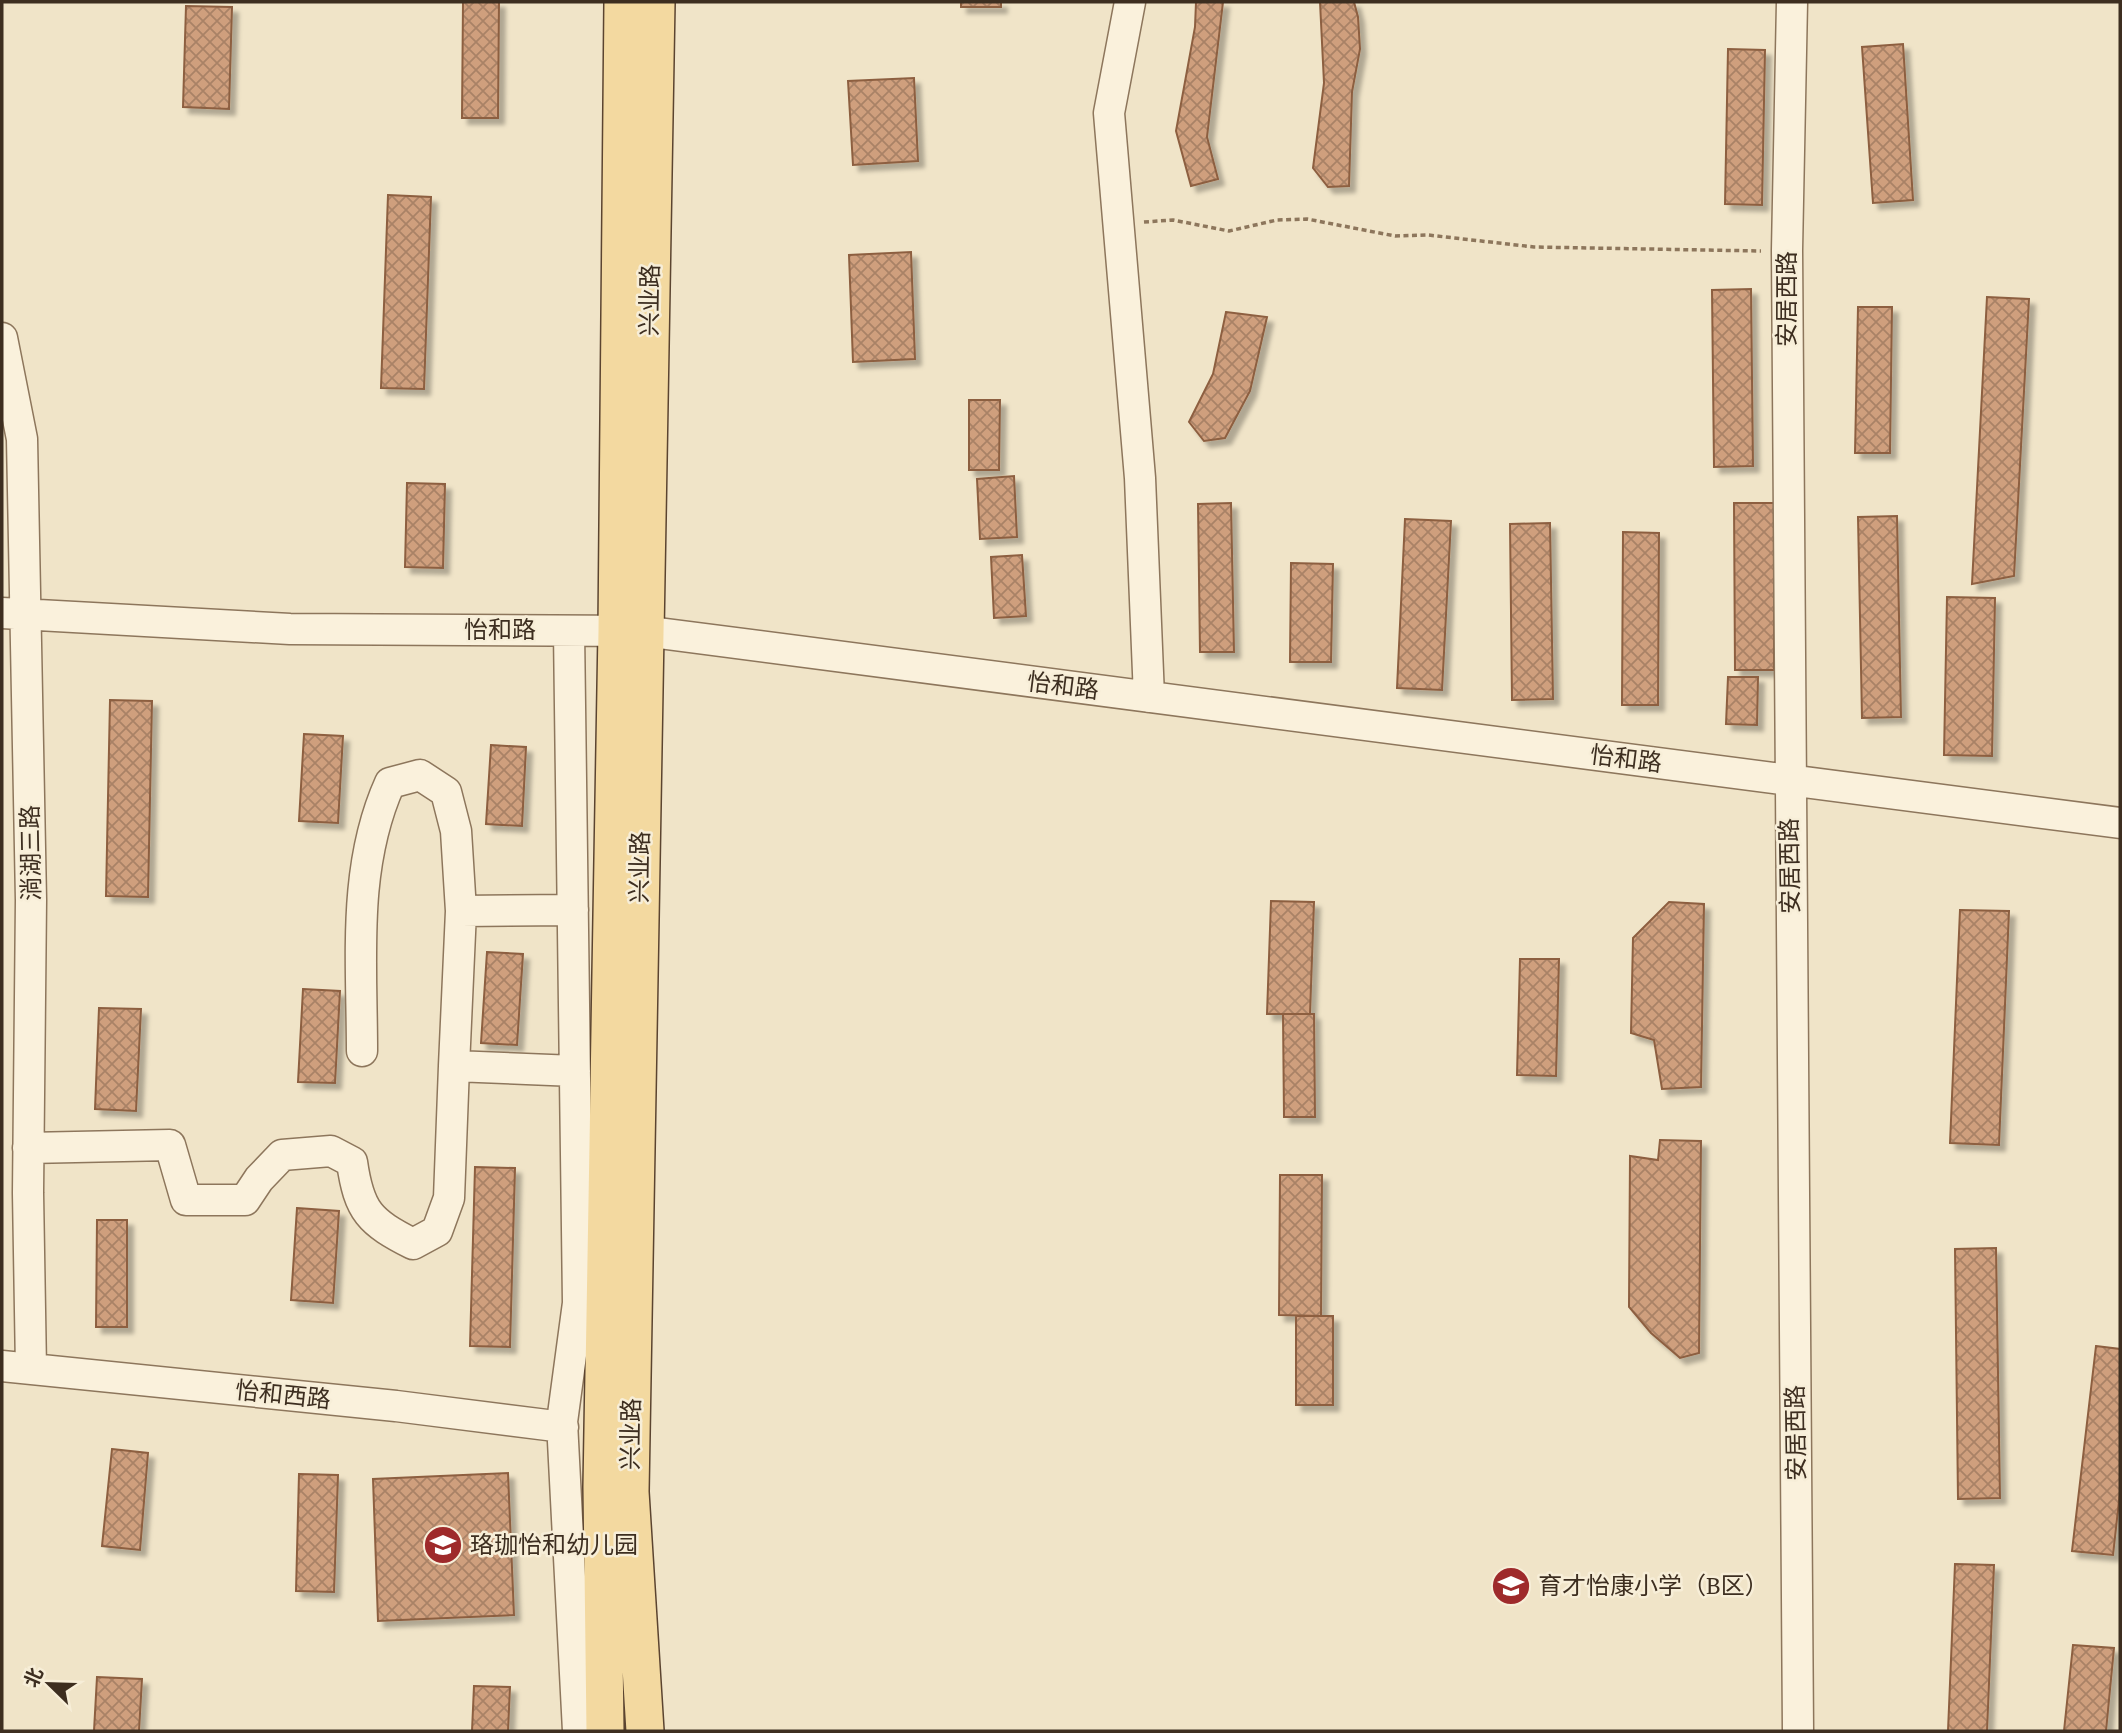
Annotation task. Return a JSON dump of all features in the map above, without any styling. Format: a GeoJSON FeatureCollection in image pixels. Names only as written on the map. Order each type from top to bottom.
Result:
{"type":"FeatureCollection","features":[{"type":"Feature","properties":{"kind":"main road","name":"兴业路"},"geometry":{"type":"LineString","coordinates":[[623,2],[630,631],[630,1492],[645,1731]]}},
{"type":"Feature","properties":{"kind":"main road","name":"兴业路"},"geometry":{"type":"LineString","coordinates":[[605,1731],[602,1487],[630,631],[656,2]]}},
{"type":"Feature","properties":{"kind":"street"},"geometry":{"type":"LineString","coordinates":[[1130,2],[1109,113],[1140,478],[1149,697]]}},
{"type":"Feature","properties":{"kind":"street","name":"安居西路"},"geometry":{"type":"LineString","coordinates":[[1792,2],[1787,250],[1798,1731]]}},
{"type":"Feature","properties":{"kind":"street","name":"淌湖三路"},"geometry":{"type":"LineString","coordinates":[[2,338],[22,439],[15,614],[31,900],[28,1148],[32,1369]]}},
{"type":"Feature","properties":{"kind":"street","name":"怡和路"},"geometry":{"type":"LineString","coordinates":[[15,614],[289,629],[630,631],[2120,823]]}},
{"type":"Feature","properties":{"kind":"street"},"geometry":{"type":"LineString","coordinates":[[569,631],[578,1303],[563,1427],[578,1731]]}},
{"type":"Feature","properties":{"kind":"street"},"geometry":{"type":"LineString","coordinates":[[28,1148],[170,1145],[186,1200],[245,1200],[259,1179],[282,1155],[331,1151],[352,1162],[355,1188],[375,1224],[413,1244],[437,1231],[449,1198],[461,911],[456,831],[446,792],[420,775],[390,783],[376,814],[362,883],[362,1051]]}},
{"type":"Feature","properties":{"kind":"street"},"geometry":{"type":"LineString","coordinates":[[461,911],[573,910]]}},
{"type":"Feature","properties":{"kind":"street"},"geometry":{"type":"LineString","coordinates":[[454,1066],[575,1071]]}},
{"type":"Feature","properties":{"kind":"street","name":"怡和西路"},"geometry":{"type":"LineString","coordinates":[[2,1366],[396,1406],[563,1427]]}},
{"type":"Feature","properties":{"kind":"path"},"geometry":{"type":"LineString","coordinates":[[1117,224],[1173,220],[1229,230],[1278,220],[1307,219],[1395,236],[1428,235],[1534,247],[1787,250]]}},
{"type":"Feature","properties":{"kind":"building"},"geometry":{"type":"Polygon","coordinates":[[[463,2],[499,2],[498,118],[462,118],[463,2]]]}},
{"type":"Feature","properties":{"kind":"building"},"geometry":{"type":"Polygon","coordinates":[[[961,2],[1001,2],[1001,7],[961,7],[961,2]]]}},
{"type":"Feature","properties":{"kind":"building"},"geometry":{"type":"Polygon","coordinates":[[[1196,2],[1223,2],[1207,137],[1218,179],[1191,186],[1176,131],[1195,27],[1196,2]]]}},
{"type":"Feature","properties":{"kind":"building"},"geometry":{"type":"Polygon","coordinates":[[[1320,2],[1354,2],[1358,17],[1360,49],[1352,92],[1349,186],[1328,187],[1313,168],[1324,83],[1320,2]]]}},
{"type":"Feature","properties":{"kind":"building"},"geometry":{"type":"Polygon","coordinates":[[[186,6],[232,7],[229,109],[183,107],[186,6]]]}},
{"type":"Feature","properties":{"kind":"building"},"geometry":{"type":"Polygon","coordinates":[[[1903,44],[1913,200],[1873,203],[1862,47],[1903,44]]]}},
{"type":"Feature","properties":{"kind":"building"},"geometry":{"type":"Polygon","coordinates":[[[1728,49],[1765,50],[1762,205],[1725,204],[1728,49]]]}},
{"type":"Feature","properties":{"kind":"building"},"geometry":{"type":"Polygon","coordinates":[[[914,78],[918,161],[853,165],[848,81],[914,78]]]}},
{"type":"Feature","properties":{"kind":"building"},"geometry":{"type":"Polygon","coordinates":[[[388,195],[431,197],[424,389],[381,388],[388,195]]]}},
{"type":"Feature","properties":{"kind":"building"},"geometry":{"type":"Polygon","coordinates":[[[911,252],[915,359],[853,362],[849,255],[911,252]]]}},
{"type":"Feature","properties":{"kind":"building"},"geometry":{"type":"Polygon","coordinates":[[[1751,289],[1753,466],[1714,467],[1712,290],[1751,289]]]}},
{"type":"Feature","properties":{"kind":"building"},"geometry":{"type":"Polygon","coordinates":[[[1987,297],[2029,299],[2014,576],[1972,584],[1987,297]]]}},
{"type":"Feature","properties":{"kind":"building"},"geometry":{"type":"Polygon","coordinates":[[[1858,307],[1892,307],[1890,453],[1855,453],[1858,307]]]}},
{"type":"Feature","properties":{"kind":"building"},"geometry":{"type":"Polygon","coordinates":[[[1226,312],[1267,317],[1250,391],[1225,438],[1204,441],[1189,422],[1213,374],[1226,312]]]}},
{"type":"Feature","properties":{"kind":"building"},"geometry":{"type":"Polygon","coordinates":[[[969,400],[1000,400],[999,470],[969,470],[969,400]]]}},
{"type":"Feature","properties":{"kind":"building"},"geometry":{"type":"Polygon","coordinates":[[[1014,476],[1017,537],[980,539],[977,479],[1014,476]]]}},
{"type":"Feature","properties":{"kind":"building"},"geometry":{"type":"Polygon","coordinates":[[[407,483],[445,484],[443,568],[405,567],[407,483]]]}},
{"type":"Feature","properties":{"kind":"building"},"geometry":{"type":"Polygon","coordinates":[[[1231,503],[1234,652],[1200,652],[1198,504],[1231,503]]]}},
{"type":"Feature","properties":{"kind":"building"},"geometry":{"type":"Polygon","coordinates":[[[1734,503],[1774,503],[1774,670],[1735,670],[1734,503]]]}},
{"type":"Feature","properties":{"kind":"building"},"geometry":{"type":"Polygon","coordinates":[[[1897,516],[1901,717],[1862,718],[1858,517],[1897,516]]]}},
{"type":"Feature","properties":{"kind":"building"},"geometry":{"type":"Polygon","coordinates":[[[1405,519],[1451,521],[1442,690],[1397,688],[1405,519]]]}},
{"type":"Feature","properties":{"kind":"building"},"geometry":{"type":"Polygon","coordinates":[[[1550,523],[1553,699],[1512,700],[1510,524],[1550,523]]]}},
{"type":"Feature","properties":{"kind":"building"},"geometry":{"type":"Polygon","coordinates":[[[1623,532],[1659,533],[1658,705],[1622,705],[1623,532]]]}},
{"type":"Feature","properties":{"kind":"building"},"geometry":{"type":"Polygon","coordinates":[[[1022,555],[1026,616],[994,618],[991,557],[1022,555]]]}},
{"type":"Feature","properties":{"kind":"building"},"geometry":{"type":"Polygon","coordinates":[[[1291,563],[1333,564],[1331,662],[1290,662],[1291,563]]]}},
{"type":"Feature","properties":{"kind":"building"},"geometry":{"type":"Polygon","coordinates":[[[1947,597],[1995,598],[1992,756],[1944,755],[1947,597]]]}},
{"type":"Feature","properties":{"kind":"building"},"geometry":{"type":"Polygon","coordinates":[[[1728,677],[1758,677],[1757,725],[1726,724],[1728,677]]]}},
{"type":"Feature","properties":{"kind":"building"},"geometry":{"type":"Polygon","coordinates":[[[110,700],[152,701],[148,897],[106,896],[110,700]]]}},
{"type":"Feature","properties":{"kind":"building"},"geometry":{"type":"Polygon","coordinates":[[[304,734],[343,736],[338,823],[299,821],[304,734]]]}},
{"type":"Feature","properties":{"kind":"building"},"geometry":{"type":"Polygon","coordinates":[[[491,745],[526,747],[522,826],[486,824],[491,745]]]}},
{"type":"Feature","properties":{"kind":"building"},"geometry":{"type":"Polygon","coordinates":[[[1271,901],[1314,902],[1310,1014],[1267,1014],[1271,901]]]}},
{"type":"Feature","properties":{"kind":"building"},"geometry":{"type":"Polygon","coordinates":[[[1669,902],[1704,904],[1701,1087],[1662,1089],[1654,1040],[1631,1033],[1633,938],[1669,902]]]}},
{"type":"Feature","properties":{"kind":"building"},"geometry":{"type":"Polygon","coordinates":[[[1960,910],[2009,911],[1999,1145],[1950,1143],[1960,910]]]}},
{"type":"Feature","properties":{"kind":"building"},"geometry":{"type":"Polygon","coordinates":[[[487,952],[523,954],[517,1045],[481,1043],[487,952]]]}},
{"type":"Feature","properties":{"kind":"building"},"geometry":{"type":"Polygon","coordinates":[[[1520,959],[1559,959],[1556,1076],[1517,1075],[1520,959]]]}},
{"type":"Feature","properties":{"kind":"building"},"geometry":{"type":"Polygon","coordinates":[[[303,989],[340,991],[335,1083],[298,1082],[303,989]]]}},
{"type":"Feature","properties":{"kind":"building"},"geometry":{"type":"Polygon","coordinates":[[[99,1008],[141,1009],[136,1111],[95,1109],[99,1008]]]}},
{"type":"Feature","properties":{"kind":"building"},"geometry":{"type":"Polygon","coordinates":[[[1283,1014],[1314,1014],[1315,1117],[1284,1117],[1283,1014]]]}},
{"type":"Feature","properties":{"kind":"building"},"geometry":{"type":"Polygon","coordinates":[[[1660,1140],[1701,1141],[1699,1353],[1680,1358],[1651,1333],[1629,1307],[1630,1156],[1658,1160],[1660,1140]]]}},
{"type":"Feature","properties":{"kind":"building"},"geometry":{"type":"Polygon","coordinates":[[[475,1167],[515,1168],[510,1347],[470,1346],[475,1167]]]}},
{"type":"Feature","properties":{"kind":"building"},"geometry":{"type":"Polygon","coordinates":[[[1280,1175],[1322,1175],[1321,1316],[1279,1315],[1280,1175]]]}},
{"type":"Feature","properties":{"kind":"building"},"geometry":{"type":"Polygon","coordinates":[[[297,1208],[339,1211],[333,1303],[291,1300],[297,1208]]]}},
{"type":"Feature","properties":{"kind":"building"},"geometry":{"type":"Polygon","coordinates":[[[97,1220],[127,1220],[127,1327],[96,1327],[97,1220]]]}},
{"type":"Feature","properties":{"kind":"building"},"geometry":{"type":"Polygon","coordinates":[[[1996,1248],[2000,1498],[1958,1499],[1955,1249],[1996,1248]]]}},
{"type":"Feature","properties":{"kind":"building"},"geometry":{"type":"Polygon","coordinates":[[[1296,1316],[1333,1316],[1333,1405],[1296,1405],[1296,1316]]]}},
{"type":"Feature","properties":{"kind":"building"},"geometry":{"type":"Polygon","coordinates":[[[2096,1346],[2120,1349],[2120,1492],[2113,1555],[2072,1551],[2096,1346]]]}},
{"type":"Feature","properties":{"kind":"building"},"geometry":{"type":"Polygon","coordinates":[[[112,1449],[148,1453],[140,1550],[102,1546],[112,1449]]]}},
{"type":"Feature","properties":{"kind":"building"},"geometry":{"type":"Polygon","coordinates":[[[508,1473],[514,1615],[378,1621],[373,1479],[508,1473]]]}},
{"type":"Feature","properties":{"kind":"building"},"geometry":{"type":"Polygon","coordinates":[[[299,1474],[338,1475],[334,1592],[296,1591],[299,1474]]]}},
{"type":"Feature","properties":{"kind":"building"},"geometry":{"type":"Polygon","coordinates":[[[1955,1564],[1994,1565],[1987,1731],[1948,1731],[1955,1564]]]}},
{"type":"Feature","properties":{"kind":"building"},"geometry":{"type":"Polygon","coordinates":[[[2073,1645],[2114,1648],[2106,1731],[2064,1731],[2073,1645]]]}},
{"type":"Feature","properties":{"kind":"building"},"geometry":{"type":"Polygon","coordinates":[[[97,1677],[142,1679],[139,1731],[94,1731],[97,1677]]]}},
{"type":"Feature","properties":{"kind":"building"},"geometry":{"type":"Polygon","coordinates":[[[474,1686],[510,1687],[508,1731],[472,1731],[474,1686]]]}},
{"type":"Feature","properties":{"kind":"place","name":"珞珈怡和幼儿园"},"geometry":{"type":"Point","coordinates":[443,1545]}},
{"type":"Feature","properties":{"kind":"place","name":"育才怡康小学（B区）"},"geometry":{"type":"Point","coordinates":[1511,1586]}}]}
